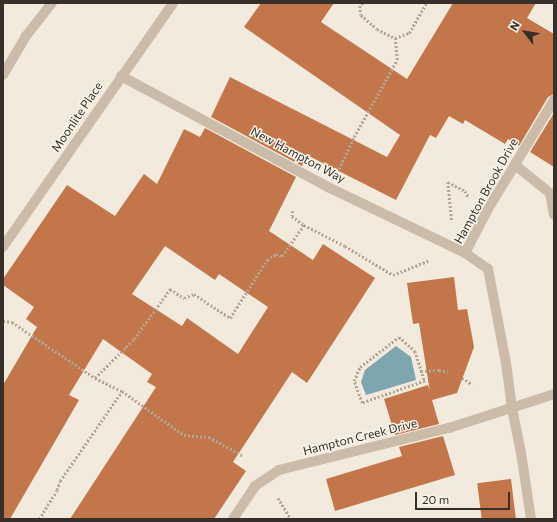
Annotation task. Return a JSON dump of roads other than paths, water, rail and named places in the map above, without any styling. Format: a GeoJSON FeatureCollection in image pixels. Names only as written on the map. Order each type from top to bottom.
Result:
{"type":"FeatureCollection","features":[{"type":"Feature","properties":{"kind":"street"},"geometry":{"type":"LineString","coordinates":[[3,75],[26,36],[52,3]]}},
{"type":"Feature","properties":{"kind":"street","name":"Moonlite Place"},"geometry":{"type":"LineString","coordinates":[[3,247],[173,3]]}},
{"type":"Feature","properties":{"kind":"street","name":"New Hampton Way"},"geometry":{"type":"LineString","coordinates":[[121,76],[330,188],[465,253]]}},
{"type":"Feature","properties":{"kind":"street","name":"Hampton Brook Drive"},"geometry":{"type":"LineString","coordinates":[[531,519],[506,363],[488,269],[465,253],[554,100]]}},
{"type":"Feature","properties":{"kind":"street"},"geometry":{"type":"LineString","coordinates":[[515,165],[550,192],[554,215]]}},
{"type":"Feature","properties":{"kind":"street","name":"Hampton Creek Drive"},"geometry":{"type":"LineString","coordinates":[[233,519],[255,486],[279,470],[449,428],[554,394]]}},
{"type":"Feature","properties":{"kind":"water"},"geometry":{"type":"Polygon","coordinates":[[[396,346],[411,357],[416,380],[366,395],[361,382],[365,370],[396,346]]]}}]}
